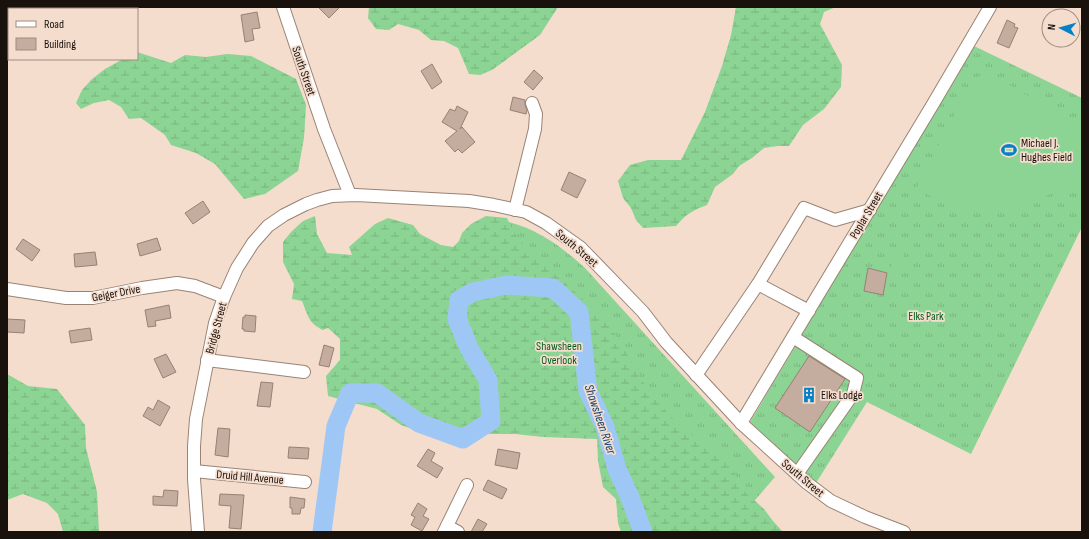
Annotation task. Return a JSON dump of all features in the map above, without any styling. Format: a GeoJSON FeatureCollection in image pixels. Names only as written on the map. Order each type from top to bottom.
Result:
{"type":"FeatureCollection","features":[{"type":"Feature","properties":{"kind":"street","name":"South Street"},"geometry":{"type":"LineString","coordinates":[[282,7],[324,129],[350,195],[469,201],[494,204],[526,212],[546,223],[581,248],[643,312],[666,342],[741,423],[797,474],[830,501],[865,517],[904,532]]}},
{"type":"Feature","properties":{"kind":"street","name":"Poplar Street"},"geometry":{"type":"LineString","coordinates":[[741,423],[870,210],[990,7]]}},
{"type":"Feature","properties":{"kind":"street"},"geometry":{"type":"LineString","coordinates":[[515,210],[535,129],[536,114],[532,103]]}},
{"type":"Feature","properties":{"kind":"street","name":"Bridge Street"},"geometry":{"type":"LineString","coordinates":[[198,532],[194,471],[196,419],[215,323],[224,297],[237,268],[253,243],[268,226],[284,215],[306,204],[332,196],[350,195]]}},
{"type":"Feature","properties":{"kind":"street"},"geometry":{"type":"LineString","coordinates":[[696,375],[758,284],[804,208],[835,220],[870,210]]}},
{"type":"Feature","properties":{"kind":"street","name":"Geiger Drive"},"geometry":{"type":"LineString","coordinates":[[7,289],[66,298],[93,298],[142,288],[177,283],[195,286],[224,297]]}},
{"type":"Feature","properties":{"kind":"street"},"geometry":{"type":"LineString","coordinates":[[758,284],[809,310]]}},
{"type":"Feature","properties":{"kind":"street"},"geometry":{"type":"LineString","coordinates":[[793,337],[857,378],[853,394],[797,474]]}},
{"type":"Feature","properties":{"kind":"street"},"geometry":{"type":"LineString","coordinates":[[207,360],[304,372]]}},
{"type":"Feature","properties":{"kind":"street","name":"Druid Hill Avenue"},"geometry":{"type":"LineString","coordinates":[[194,471],[305,482]]}},
{"type":"Feature","properties":{"kind":"street"},"geometry":{"type":"LineString","coordinates":[[458,532],[446,529],[467,485]]}},
{"type":"Feature","properties":{"kind":"green space"},"geometry":{"type":"Polygon","coordinates":[[[369,7],[558,7],[540,35],[492,70],[480,75],[469,74],[458,48],[444,41],[431,40],[419,30],[398,24],[389,30],[376,29],[368,18],[369,7]]]}},
{"type":"Feature","properties":{"kind":"green space"},"geometry":{"type":"Polygon","coordinates":[[[736,7],[836,7],[824,12],[820,24],[842,65],[841,87],[824,109],[803,125],[789,146],[764,148],[739,166],[733,174],[715,187],[707,205],[690,213],[676,226],[643,228],[636,220],[631,208],[623,198],[618,181],[630,165],[648,160],[681,160],[705,112],[722,66],[731,35],[736,7]]]}},
{"type":"Feature","properties":{"kind":"green space","name":"Elks Park"},"geometry":{"type":"Polygon","coordinates":[[[974,46],[1082,98],[1082,227],[971,454],[867,402],[816,483],[750,422],[795,347],[789,343],[974,46]]]}},
{"type":"Feature","properties":{"kind":"green space"},"geometry":{"type":"Polygon","coordinates":[[[138,52],[171,63],[185,55],[206,57],[227,54],[251,56],[296,79],[306,105],[304,138],[298,171],[265,194],[244,199],[215,164],[196,153],[171,145],[165,135],[141,118],[129,119],[121,107],[109,100],[94,103],[81,109],[76,103],[82,90],[92,79],[105,69],[121,60],[138,60],[138,52]]]}},
{"type":"Feature","properties":{"kind":"green space","name":"Michael J. Hughes Field"},"geometry":{"type":"Polygon","coordinates":[[[990,73],[1082,129],[1082,171],[1069,185],[1016,210],[960,210],[916,189],[973,78],[990,73]]]}},
{"type":"Feature","properties":{"kind":"green space"},"geometry":{"type":"Polygon","coordinates":[[[315,216],[317,234],[327,253],[352,255],[349,247],[375,224],[388,218],[413,225],[420,234],[441,245],[453,247],[459,241],[462,233],[471,224],[486,216],[507,218],[513,231],[524,245],[587,303],[604,315],[644,383],[669,415],[732,466],[745,492],[764,509],[783,532],[621,532],[618,523],[616,499],[603,487],[598,461],[597,439],[543,437],[515,434],[486,434],[447,442],[401,425],[377,409],[328,396],[326,376],[340,360],[340,339],[328,328],[323,330],[314,324],[309,318],[302,301],[292,299],[294,284],[283,262],[283,242],[303,221],[315,216]]]}},
{"type":"Feature","properties":{"kind":"green space","name":"Shawsheen Overlook"},"geometry":{"type":"Polygon","coordinates":[[[509,222],[520,225],[550,240],[585,268],[775,477],[737,521],[595,430],[506,285],[509,222]]]}},
{"type":"Feature","properties":{"kind":"green space"},"geometry":{"type":"Polygon","coordinates":[[[896,247],[906,248],[899,272],[890,270],[896,247]]]}},
{"type":"Feature","properties":{"kind":"green space"},"geometry":{"type":"Polygon","coordinates":[[[7,374],[28,386],[57,389],[85,425],[86,448],[97,492],[99,532],[63,532],[58,514],[47,503],[23,494],[7,500],[7,374]]]}},
{"type":"Feature","properties":{"kind":"building"},"geometry":{"type":"Polygon","coordinates":[[[318,7],[340,7],[329,18],[318,7]]]}},
{"type":"Feature","properties":{"kind":"building"},"geometry":{"type":"Polygon","coordinates":[[[257,12],[260,28],[252,29],[254,40],[245,42],[241,15],[257,12]]]}},
{"type":"Feature","properties":{"kind":"building"},"geometry":{"type":"Polygon","coordinates":[[[1007,20],[1015,24],[1014,27],[1018,28],[1009,48],[997,43],[1007,20]]]}},
{"type":"Feature","properties":{"kind":"building"},"geometry":{"type":"Polygon","coordinates":[[[432,64],[442,82],[432,89],[421,71],[432,64]]]}},
{"type":"Feature","properties":{"kind":"building"},"geometry":{"type":"Polygon","coordinates":[[[534,70],[543,78],[533,90],[524,82],[534,70]]]}},
{"type":"Feature","properties":{"kind":"building"},"geometry":{"type":"Polygon","coordinates":[[[513,97],[525,100],[527,110],[526,114],[510,110],[513,97]]]}},
{"type":"Feature","properties":{"kind":"building"},"geometry":{"type":"Polygon","coordinates":[[[457,106],[468,112],[460,129],[462,127],[475,142],[462,153],[458,149],[455,152],[445,141],[457,131],[442,122],[450,109],[455,111],[457,106]]]}},
{"type":"Feature","properties":{"kind":"building"},"geometry":{"type":"Polygon","coordinates":[[[569,172],[586,180],[577,198],[561,190],[569,172]]]}},
{"type":"Feature","properties":{"kind":"building"},"geometry":{"type":"Polygon","coordinates":[[[203,201],[210,212],[193,224],[185,213],[203,201]]]}},
{"type":"Feature","properties":{"kind":"building"},"geometry":{"type":"Polygon","coordinates":[[[157,238],[161,250],[140,256],[137,244],[157,238]]]}},
{"type":"Feature","properties":{"kind":"building"},"geometry":{"type":"Polygon","coordinates":[[[23,239],[40,250],[32,261],[16,249],[23,239]]]}},
{"type":"Feature","properties":{"kind":"building"},"geometry":{"type":"Polygon","coordinates":[[[95,252],[97,265],[75,267],[74,254],[95,252]]]}},
{"type":"Feature","properties":{"kind":"building"},"geometry":{"type":"Polygon","coordinates":[[[868,268],[887,273],[883,295],[864,291],[868,268]]]}},
{"type":"Feature","properties":{"kind":"building"},"geometry":{"type":"Polygon","coordinates":[[[169,305],[171,318],[155,321],[156,326],[148,327],[145,310],[169,305]]]}},
{"type":"Feature","properties":{"kind":"building"},"geometry":{"type":"Polygon","coordinates":[[[245,315],[256,316],[255,332],[244,331],[244,329],[242,329],[243,317],[245,317],[245,315]]]}},
{"type":"Feature","properties":{"kind":"building"},"geometry":{"type":"Polygon","coordinates":[[[7,319],[25,320],[24,333],[7,332],[7,319]]]}},
{"type":"Feature","properties":{"kind":"building"},"geometry":{"type":"Polygon","coordinates":[[[90,328],[92,340],[71,343],[69,331],[90,328]]]}},
{"type":"Feature","properties":{"kind":"building"},"geometry":{"type":"Polygon","coordinates":[[[324,345],[334,348],[329,367],[319,365],[324,345]]]}},
{"type":"Feature","properties":{"kind":"building"},"geometry":{"type":"Polygon","coordinates":[[[166,354],[176,372],[163,378],[154,359],[166,354]]]}},
{"type":"Feature","properties":{"kind":"building","name":"Elks Lodge"},"geometry":{"type":"Polygon","coordinates":[[[809,356],[845,379],[810,432],[775,408],[809,356]]]}},
{"type":"Feature","properties":{"kind":"building"},"geometry":{"type":"Polygon","coordinates":[[[261,382],[273,383],[270,407],[257,406],[261,382]]]}},
{"type":"Feature","properties":{"kind":"building"},"geometry":{"type":"Polygon","coordinates":[[[158,400],[170,407],[160,426],[143,416],[148,407],[153,410],[158,400]]]}},
{"type":"Feature","properties":{"kind":"building"},"geometry":{"type":"Polygon","coordinates":[[[218,428],[230,429],[228,457],[215,455],[218,428]]]}},
{"type":"Feature","properties":{"kind":"building"},"geometry":{"type":"Polygon","coordinates":[[[289,447],[309,448],[308,459],[288,458],[289,447]]]}},
{"type":"Feature","properties":{"kind":"building"},"geometry":{"type":"Polygon","coordinates":[[[428,449],[435,453],[431,461],[443,468],[437,478],[417,466],[428,449]]]}},
{"type":"Feature","properties":{"kind":"building"},"geometry":{"type":"Polygon","coordinates":[[[498,449],[520,453],[517,469],[495,465],[498,449]]]}},
{"type":"Feature","properties":{"kind":"building"},"geometry":{"type":"Polygon","coordinates":[[[488,480],[507,489],[502,499],[483,490],[488,480]]]}},
{"type":"Feature","properties":{"kind":"building"},"geometry":{"type":"Polygon","coordinates":[[[164,490],[178,491],[177,506],[153,505],[153,496],[163,497],[164,490]]]}},
{"type":"Feature","properties":{"kind":"building"},"geometry":{"type":"Polygon","coordinates":[[[220,494],[244,495],[241,529],[229,528],[231,506],[219,505],[220,494]]]}},
{"type":"Feature","properties":{"kind":"building"},"geometry":{"type":"Polygon","coordinates":[[[290,497],[305,499],[304,508],[301,508],[300,514],[292,514],[292,508],[290,508],[290,497]]]}},
{"type":"Feature","properties":{"kind":"building"},"geometry":{"type":"Polygon","coordinates":[[[418,503],[427,509],[423,516],[429,519],[422,531],[411,525],[415,517],[411,515],[418,503]]]}},
{"type":"Feature","properties":{"kind":"building"},"geometry":{"type":"Polygon","coordinates":[[[478,519],[487,524],[482,532],[471,532],[478,519]]]}},
{"type":"Feature","properties":{"kind":"waterway","name":"Shawsheen River"},"geometry":{"type":"LineString","coordinates":[[322,532],[336,426],[350,393],[377,393],[419,423],[463,439],[491,421],[488,380],[469,348],[457,319],[459,300],[473,292],[506,285],[553,288],[579,312],[588,391],[605,427],[617,469],[643,532]]}},
{"type":"Feature","properties":{"kind":"place","name":"Michael J. Hughes Field"},"geometry":{"type":"Point","coordinates":[1009,150]}},
{"type":"Feature","properties":{"kind":"place","name":"Elks Lodge"},"geometry":{"type":"Point","coordinates":[809,395]}}]}
